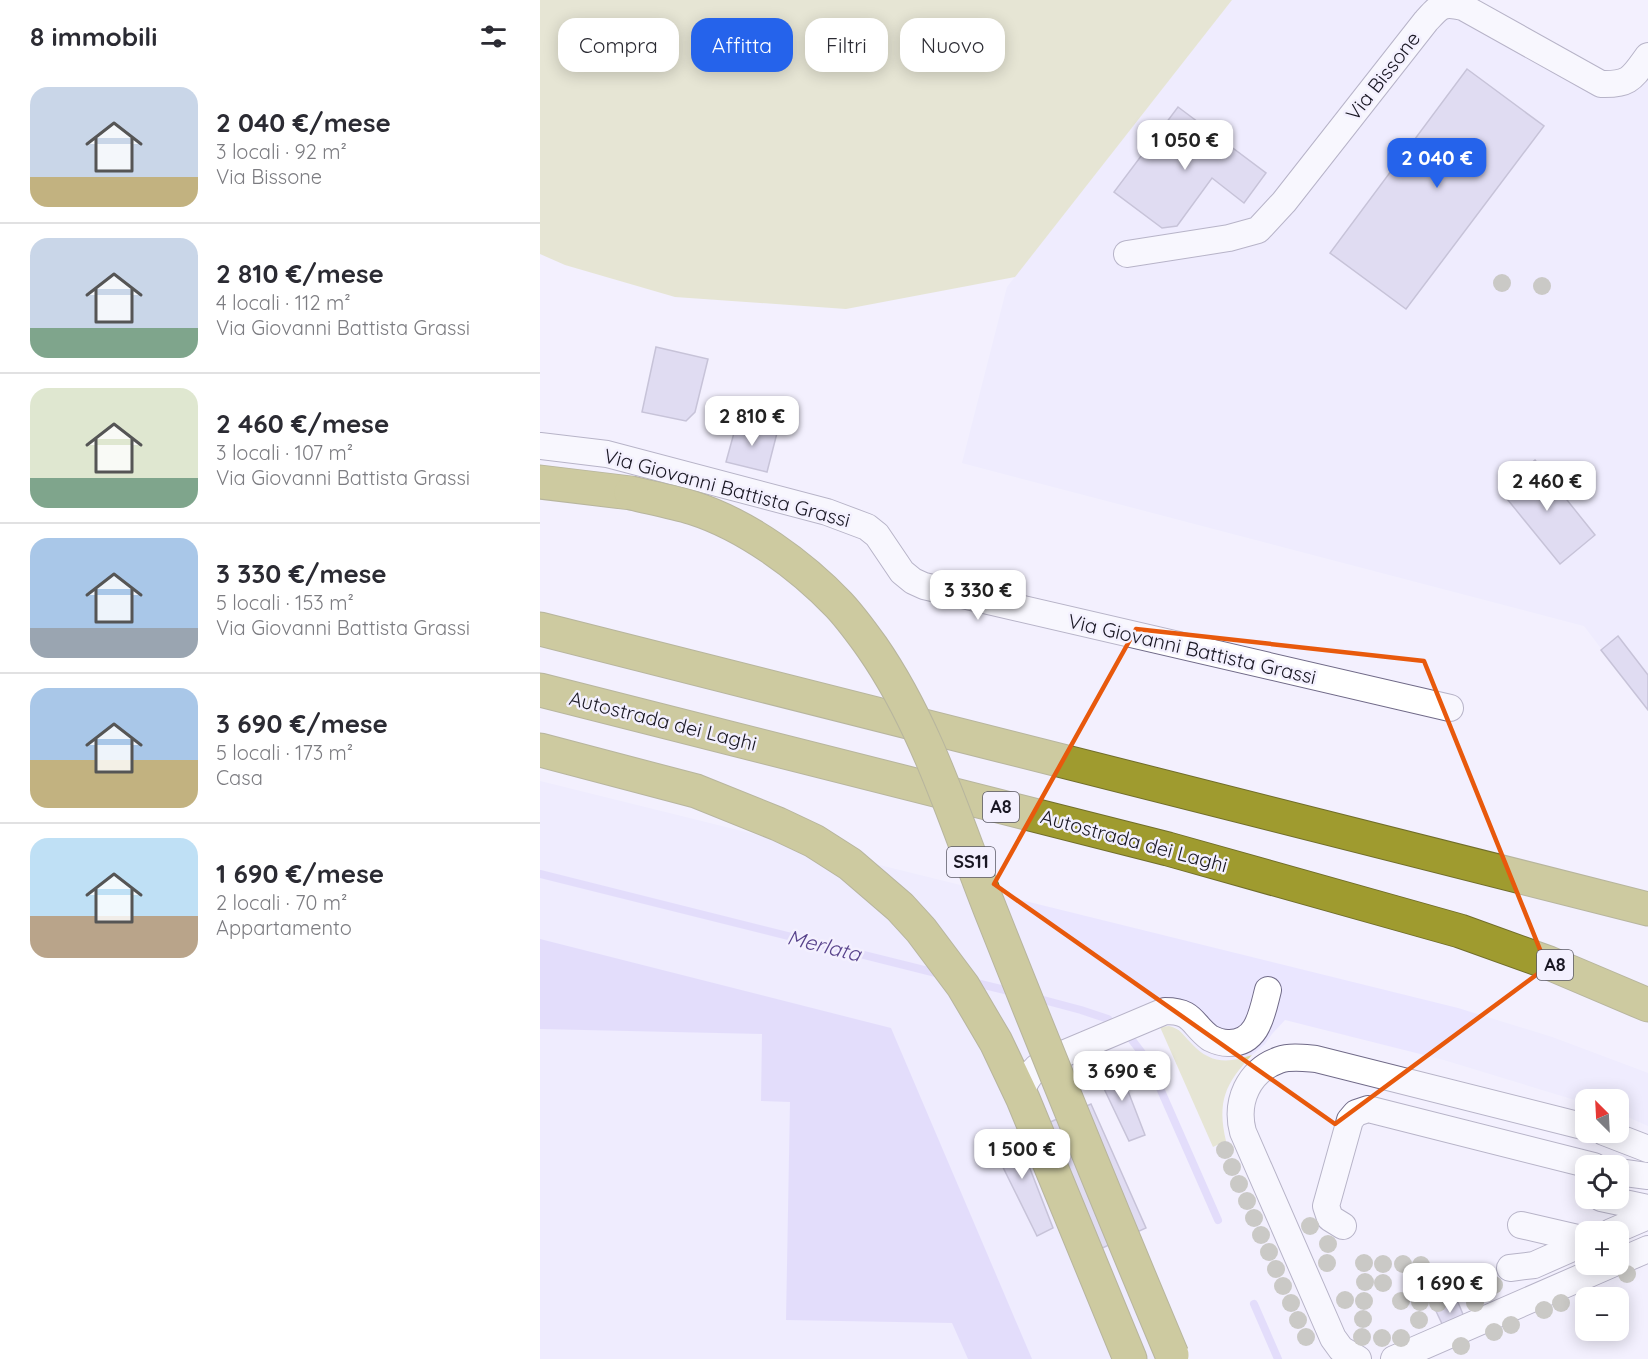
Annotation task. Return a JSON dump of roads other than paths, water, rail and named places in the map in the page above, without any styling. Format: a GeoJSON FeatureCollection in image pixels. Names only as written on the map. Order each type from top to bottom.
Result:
{"type":"FeatureCollection","features":[{"type":"Feature","properties":{"kind":"highway","name":"SS11"},"geometry":{"type":"LineString","coordinates":[[540,482],[631,493],[695,509],[742,531],[773,549],[840,605],[861,632],[898,689],[926,745],[1057,1076],[1173,1357]]}},
{"type":"Feature","properties":{"kind":"highway"},"geometry":{"type":"LineString","coordinates":[[540,629],[1642,907]]}},
{"type":"Feature","properties":{"kind":"highway","name":"Autostrada dei Laghi"},"geometry":{"type":"LineString","coordinates":[[540,690],[1168,849],[1460,931],[1549,963],[1648,1005]]}},
{"type":"Feature","properties":{"kind":"highway"},"geometry":{"type":"LineString","coordinates":[[540,750],[696,791],[814,841],[850,864],[876,885],[921,930],[963,986],[996,1042],[1023,1099],[1130,1359]]}},
{"type":"Feature","properties":{"kind":"street","name":"Via Bissone"},"geometry":{"type":"LineString","coordinates":[[1127,254],[1229,238],[1258,230],[1284,202],[1426,21],[1446,2],[1463,7],[1601,84],[1616,84],[1631,79],[1648,56]]}},
{"type":"Feature","properties":{"kind":"street","name":"Via Giovanni Battista Grassi"},"geometry":{"type":"LineString","coordinates":[[540,446],[607,454],[827,512],[867,527],[877,535],[902,572],[924,586],[1450,708]]}},
{"type":"Feature","properties":{"kind":"street"},"geometry":{"type":"LineString","coordinates":[[1023,1087],[1034,1069],[1044,1062],[1165,1011],[1186,1014],[1213,1039],[1222,1043],[1245,1040],[1254,1032],[1260,1021],[1268,990]]}},
{"type":"Feature","properties":{"kind":"street"},"geometry":{"type":"LineString","coordinates":[[1358,1359],[1341,1349],[1333,1338],[1243,1132],[1240,1111],[1242,1099],[1254,1075],[1280,1060],[1298,1057],[1316,1059],[1575,1124]]}},
{"type":"Feature","properties":{"kind":"street"},"geometry":{"type":"LineString","coordinates":[[1343,1226],[1330,1218],[1326,1206],[1350,1120],[1356,1113],[1368,1109],[1575,1161]]}},
{"type":"Feature","properties":{"kind":"street"},"geometry":{"type":"LineString","coordinates":[[1629,1142],[1648,1149]]}},
{"type":"Feature","properties":{"kind":"street"},"geometry":{"type":"LineString","coordinates":[[1629,1173],[1648,1176]]}},
{"type":"Feature","properties":{"kind":"street"},"geometry":{"type":"LineString","coordinates":[[1629,1204],[1648,1208]]}},
{"type":"Feature","properties":{"kind":"street"},"geometry":{"type":"LineString","coordinates":[[1629,1224],[1648,1216]]}},
{"type":"Feature","properties":{"kind":"street"},"geometry":{"type":"LineString","coordinates":[[1521,1225],[1575,1238]]}},
{"type":"Feature","properties":{"kind":"street"},"geometry":{"type":"LineString","coordinates":[[1510,1268],[1534,1264],[1575,1246]]}},
{"type":"Feature","properties":{"kind":"street"},"geometry":{"type":"LineString","coordinates":[[1629,1257],[1648,1249]]}},
{"type":"Feature","properties":{"kind":"street"},"geometry":{"type":"LineString","coordinates":[[1394,1359],[1587,1275]]}},
{"type":"Feature","properties":{"kind":"waterway","name":"Merlata"},"geometry":{"type":"LineString","coordinates":[[540,874],[940,974]]}},
{"type":"Feature","properties":{"kind":"waterway","name":"Merlata"},"geometry":{"type":"LineString","coordinates":[[972,982],[1013,992]]}},
{"type":"Feature","properties":{"kind":"waterway","name":"Merlata"},"geometry":{"type":"LineString","coordinates":[[1036,998],[1108,1019]]}},
{"type":"Feature","properties":{"kind":"waterway","name":"Merlata"},"geometry":{"type":"LineString","coordinates":[[1132,1040],[1148,1061],[1218,1220]]}},
{"type":"Feature","properties":{"kind":"waterway","name":"Merlata"},"geometry":{"type":"LineString","coordinates":[[1254,1304],[1278,1359]]}}]}
